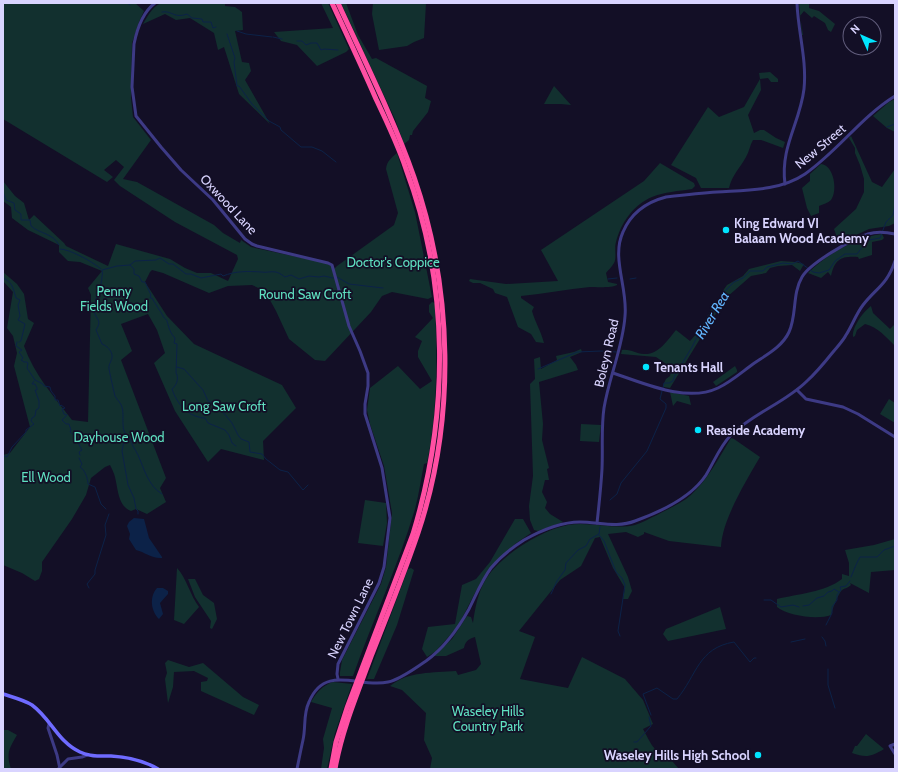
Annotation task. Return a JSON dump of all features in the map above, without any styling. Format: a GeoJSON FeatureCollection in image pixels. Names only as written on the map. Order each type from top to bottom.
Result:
{"type":"FeatureCollection","features":[{"type":"Feature","properties":{"kind":"highway"},"geometry":{"type":"LineString","coordinates":[[331,769],[336,742],[345,713],[413,534],[420,511],[432,457],[439,400],[440,362],[439,324],[433,276],[425,232],[413,190],[398,148],[332,3]]}},
{"type":"Feature","properties":{"kind":"highway"},"geometry":{"type":"LineString","coordinates":[[336,769],[343,733],[412,551],[424,511],[431,484],[440,434],[444,396],[445,352],[440,280],[432,239],[420,195],[400,140],[338,3]]}},
{"type":"Feature","properties":{"kind":"main road"},"geometry":{"type":"LineString","coordinates":[[3,694],[32,705],[40,712],[66,744],[77,751],[87,755],[133,758],[158,769]]}},
{"type":"Feature","properties":{"kind":"street","name":"Oxwood Lane"},"geometry":{"type":"LineString","coordinates":[[156,3],[143,17],[135,38],[132,87],[136,116],[156,142],[181,170],[213,200],[248,242],[257,246],[332,265]]}},
{"type":"Feature","properties":{"kind":"street"},"geometry":{"type":"LineString","coordinates":[[785,184],[783,170],[785,155],[802,104],[805,85],[798,3]]}},
{"type":"Feature","properties":{"kind":"street","name":"New Street"},"geometry":{"type":"LineString","coordinates":[[700,194],[765,188],[785,184],[796,179],[813,168],[877,110],[895,96]]}},
{"type":"Feature","properties":{"kind":"street","name":"Boleyn Road"},"geometry":{"type":"LineString","coordinates":[[597,523],[601,491],[603,416],[606,398],[622,338],[625,316],[625,300],[618,254],[622,233],[628,222],[635,214],[653,201],[666,197],[700,194]]}},
{"type":"Feature","properties":{"kind":"street"},"geometry":{"type":"LineString","coordinates":[[613,373],[661,389],[687,393],[702,393],[719,388],[773,351],[786,337],[791,327],[798,285],[804,274],[811,267],[868,234],[876,232],[895,234]]}},
{"type":"Feature","properties":{"kind":"street"},"geometry":{"type":"LineString","coordinates":[[298,767],[303,740],[305,714],[312,696],[321,686],[326,682],[338,679],[382,683],[395,679],[419,666],[436,653],[458,628],[478,589],[492,566],[524,540],[548,529],[578,522],[615,524],[634,522],[686,495],[696,487],[705,476],[729,437],[741,427],[797,390],[812,376],[846,337],[862,307],[884,283],[892,271],[895,261]]}},
{"type":"Feature","properties":{"kind":"street","name":"New Town Lane"},"geometry":{"type":"LineString","coordinates":[[332,265],[349,326],[368,373],[365,414],[382,468],[390,518],[384,567],[379,583],[338,664],[338,679]]}},
{"type":"Feature","properties":{"kind":"street"},"geometry":{"type":"LineString","coordinates":[[797,390],[808,400],[836,405],[858,414],[895,437]]}},
{"type":"Feature","properties":{"kind":"street"},"geometry":{"type":"LineString","coordinates":[[49,724],[50,735],[60,768]]}},
{"type":"Feature","properties":{"kind":"street"},"geometry":{"type":"LineString","coordinates":[[895,744],[890,746],[895,754]]}},
{"type":"Feature","properties":{"kind":"street"},"geometry":{"type":"LineString","coordinates":[[60,768],[68,759],[87,755]]}},
{"type":"Feature","properties":{"kind":"green space"},"geometry":{"type":"Polygon","coordinates":[[[3,3],[135,3],[144,11],[132,43],[131,98],[133,117],[151,140],[123,179],[137,182],[214,225],[223,233],[240,243],[241,240],[251,247],[330,264],[334,269],[394,225],[398,213],[386,169],[388,162],[397,153],[415,212],[432,297],[428,299],[392,292],[382,296],[371,312],[325,361],[315,360],[289,339],[265,291],[252,285],[228,286],[209,293],[163,273],[152,270],[145,282],[167,316],[194,344],[282,385],[296,408],[263,441],[264,460],[221,449],[208,462],[175,411],[154,363],[165,353],[157,330],[148,314],[121,324],[132,351],[121,360],[166,478],[160,488],[166,502],[147,514],[136,509],[131,511],[127,509],[119,497],[115,476],[110,465],[105,467],[91,478],[86,495],[72,519],[42,562],[42,571],[39,579],[35,581],[22,573],[3,565],[3,455],[10,453],[30,427],[14,366],[17,353],[13,336],[7,328],[13,292],[3,281],[3,272],[17,284],[24,294],[28,319],[34,323],[24,346],[33,366],[45,385],[72,420],[88,422],[91,295],[88,288],[102,271],[80,262],[68,261],[59,252],[59,245],[28,230],[12,218],[11,207],[3,201],[3,181],[15,196],[24,203],[29,220],[34,215],[66,246],[108,266],[116,244],[170,259],[197,273],[211,273],[228,281],[238,259],[237,255],[175,222],[120,186],[114,180],[124,167],[116,160],[104,170],[113,177],[107,182],[3,119],[3,3]]]}},
{"type":"Feature","properties":{"kind":"green space"},"geometry":{"type":"Polygon","coordinates":[[[161,3],[225,3],[225,6],[235,7],[242,12],[243,30],[235,31],[242,62],[249,63],[251,71],[245,80],[270,124],[239,94],[224,47],[218,50],[214,33],[190,18],[176,20],[165,14],[143,24],[152,10],[161,3]]]}},
{"type":"Feature","properties":{"kind":"green space"},"geometry":{"type":"Polygon","coordinates":[[[321,3],[328,3],[349,49],[346,52],[317,66],[297,45],[281,41],[274,32],[333,28],[321,3]]]}},
{"type":"Feature","properties":{"kind":"green space"},"geometry":{"type":"Polygon","coordinates":[[[341,3],[346,3],[358,35],[372,59],[376,58],[427,86],[425,98],[431,101],[428,112],[413,131],[412,135],[410,135],[409,140],[404,144],[395,119],[341,3]]]}},
{"type":"Feature","properties":{"kind":"green space"},"geometry":{"type":"Polygon","coordinates":[[[373,3],[426,3],[424,38],[407,46],[379,50],[372,14],[373,3]]]}},
{"type":"Feature","properties":{"kind":"green space"},"geometry":{"type":"Polygon","coordinates":[[[799,3],[809,4],[809,8],[819,11],[835,24],[831,32],[828,30],[825,23],[814,16],[812,18],[804,11],[800,16],[799,3]]]}},
{"type":"Feature","properties":{"kind":"green space"},"geometry":{"type":"Polygon","coordinates":[[[770,72],[778,79],[778,82],[771,82],[768,78],[760,79],[759,73],[770,72]]]}},
{"type":"Feature","properties":{"kind":"green space"},"geometry":{"type":"Polygon","coordinates":[[[760,79],[761,90],[748,115],[754,133],[764,130],[785,142],[783,148],[761,140],[753,140],[744,161],[730,183],[729,188],[701,188],[696,178],[671,165],[708,107],[719,117],[744,107],[760,79]]]}},
{"type":"Feature","properties":{"kind":"green space"},"geometry":{"type":"Polygon","coordinates":[[[554,86],[571,105],[544,104],[554,86]]]}},
{"type":"Feature","properties":{"kind":"green space"},"geometry":{"type":"Polygon","coordinates":[[[895,99],[895,132],[887,128],[873,116],[889,102],[895,99]]]}},
{"type":"Feature","properties":{"kind":"green space"},"geometry":{"type":"Polygon","coordinates":[[[851,136],[872,182],[882,187],[895,169],[895,223],[889,226],[869,229],[839,243],[834,229],[856,209],[864,192],[864,179],[855,153],[855,148],[849,138],[851,136]]]}},
{"type":"Feature","properties":{"kind":"green space"},"geometry":{"type":"Polygon","coordinates":[[[660,163],[694,183],[695,186],[692,189],[657,195],[645,200],[629,215],[618,235],[615,247],[615,261],[606,273],[608,282],[617,285],[521,296],[521,298],[534,307],[532,311],[544,343],[536,342],[531,334],[518,327],[507,297],[495,293],[493,289],[480,283],[473,283],[469,281],[470,279],[506,284],[558,281],[541,250],[644,181],[660,163]]]}},
{"type":"Feature","properties":{"kind":"green space"},"geometry":{"type":"Polygon","coordinates":[[[821,164],[825,165],[832,173],[834,179],[834,191],[831,200],[819,206],[819,213],[811,216],[807,208],[802,188],[810,181],[810,174],[821,164]]]}},
{"type":"Feature","properties":{"kind":"green space"},"geometry":{"type":"Polygon","coordinates":[[[882,234],[884,238],[882,240],[872,242],[872,255],[859,259],[858,257],[843,258],[837,262],[831,276],[828,272],[821,278],[808,273],[815,266],[842,248],[862,239],[882,234]]]}},
{"type":"Feature","properties":{"kind":"green space"},"geometry":{"type":"Polygon","coordinates":[[[781,261],[804,264],[800,271],[792,265],[778,266],[770,268],[766,273],[751,276],[727,297],[670,388],[664,387],[663,385],[666,379],[670,376],[672,368],[656,357],[621,354],[622,350],[644,354],[654,352],[670,338],[676,330],[690,341],[698,332],[711,310],[720,299],[722,292],[727,285],[743,276],[749,269],[781,261]]]}},
{"type":"Feature","properties":{"kind":"green space"},"geometry":{"type":"Polygon","coordinates":[[[432,302],[435,303],[436,383],[431,443],[427,463],[424,464],[416,503],[408,530],[353,676],[340,676],[342,660],[381,584],[386,567],[392,513],[384,466],[367,410],[370,388],[398,366],[420,389],[432,381],[418,357],[418,351],[422,341],[415,337],[433,318],[429,312],[429,305],[432,302]]]}},
{"type":"Feature","properties":{"kind":"green space"},"geometry":{"type":"Polygon","coordinates":[[[871,306],[873,313],[890,329],[895,322],[895,346],[878,330],[870,325],[865,324],[857,330],[855,336],[853,337],[854,329],[859,320],[871,306]]]}},
{"type":"Feature","properties":{"kind":"green space"},"geometry":{"type":"Polygon","coordinates":[[[581,349],[582,352],[570,357],[578,370],[539,382],[543,424],[542,440],[549,468],[547,469],[549,480],[545,480],[542,492],[547,502],[545,508],[550,514],[563,522],[538,531],[534,530],[530,520],[529,506],[533,476],[530,384],[535,379],[534,359],[540,357],[541,369],[557,360],[556,356],[581,349]]]}},
{"type":"Feature","properties":{"kind":"green space"},"geometry":{"type":"Polygon","coordinates":[[[735,366],[737,372],[716,386],[713,382],[735,366]]]}},
{"type":"Feature","properties":{"kind":"green space"},"geometry":{"type":"Polygon","coordinates":[[[670,392],[689,396],[691,405],[677,401],[673,406],[670,392]]]}},
{"type":"Feature","properties":{"kind":"green space"},"geometry":{"type":"Polygon","coordinates":[[[889,399],[895,403],[895,423],[880,414],[889,399]]]}},
{"type":"Feature","properties":{"kind":"green space"},"geometry":{"type":"Polygon","coordinates":[[[581,424],[601,425],[599,442],[580,441],[581,424]]]}},
{"type":"Feature","properties":{"kind":"green space","name":"Waseley Hills Country Park"},"geometry":{"type":"Polygon","coordinates":[[[731,438],[760,457],[730,513],[722,536],[721,547],[669,541],[644,532],[644,534],[638,537],[626,532],[608,534],[628,577],[632,591],[628,599],[623,599],[625,588],[613,568],[600,537],[595,538],[581,566],[560,580],[519,631],[535,637],[520,679],[568,688],[582,657],[625,679],[643,700],[653,724],[643,729],[649,741],[658,751],[666,754],[679,769],[430,769],[432,758],[424,740],[426,713],[402,690],[390,686],[397,681],[413,675],[456,671],[458,675],[476,670],[481,664],[475,637],[467,641],[464,648],[446,656],[434,656],[452,639],[467,616],[471,617],[473,623],[481,589],[492,570],[522,545],[546,532],[557,528],[576,524],[618,527],[635,525],[675,506],[691,495],[703,482],[731,438]]]}},
{"type":"Feature","properties":{"kind":"green space"},"geometry":{"type":"Polygon","coordinates":[[[365,500],[386,503],[387,523],[383,546],[358,543],[365,500]]]}},
{"type":"Feature","properties":{"kind":"green space"},"geometry":{"type":"Polygon","coordinates":[[[515,519],[523,519],[531,533],[515,544],[488,570],[458,626],[436,651],[427,657],[422,649],[428,627],[455,624],[462,585],[476,579],[490,562],[515,519]]]}},
{"type":"Feature","properties":{"kind":"green space"},"geometry":{"type":"Polygon","coordinates":[[[895,539],[895,570],[871,572],[869,593],[850,583],[851,585],[849,587],[840,592],[831,615],[811,617],[795,615],[777,607],[777,599],[820,590],[842,579],[842,574],[849,576],[849,563],[845,550],[874,545],[895,539]]]}},
{"type":"Feature","properties":{"kind":"green space"},"geometry":{"type":"Polygon","coordinates":[[[177,568],[199,607],[184,624],[174,620],[177,568]]]}},
{"type":"Feature","properties":{"kind":"green space"},"geometry":{"type":"Polygon","coordinates":[[[411,568],[414,570],[397,625],[374,679],[367,679],[408,569],[411,568]]]}},
{"type":"Feature","properties":{"kind":"green space"},"geometry":{"type":"Polygon","coordinates":[[[188,579],[195,579],[203,595],[214,603],[217,619],[212,629],[210,628],[211,621],[195,597],[188,579]]]}},
{"type":"Feature","properties":{"kind":"green space"},"geometry":{"type":"Polygon","coordinates":[[[720,607],[726,629],[668,641],[663,634],[666,629],[720,607]]]}},
{"type":"Feature","properties":{"kind":"green space"},"geometry":{"type":"Polygon","coordinates":[[[168,660],[189,667],[203,663],[243,697],[259,705],[254,715],[201,691],[201,682],[207,681],[208,678],[194,671],[174,672],[173,687],[168,703],[165,679],[167,673],[165,663],[168,660]]]}},
{"type":"Feature","properties":{"kind":"green space"},"geometry":{"type":"Polygon","coordinates":[[[333,682],[352,684],[335,733],[327,769],[321,769],[324,748],[323,739],[332,708],[311,702],[320,690],[333,682]]]}},
{"type":"Feature","properties":{"kind":"green space"},"geometry":{"type":"Polygon","coordinates":[[[3,730],[8,730],[17,735],[9,751],[11,769],[3,769],[3,730]]]}},
{"type":"Feature","properties":{"kind":"green space"},"geometry":{"type":"Polygon","coordinates":[[[866,734],[884,749],[868,756],[861,756],[852,753],[855,746],[857,746],[866,734]]]}},
{"type":"Feature","properties":{"kind":"water"},"geometry":{"type":"Polygon","coordinates":[[[134,518],[144,519],[149,538],[162,558],[136,550],[129,539],[130,534],[127,526],[134,518]]]}},
{"type":"Feature","properties":{"kind":"water"},"geometry":{"type":"Polygon","coordinates":[[[157,588],[163,588],[168,591],[168,594],[160,603],[163,614],[159,619],[154,612],[152,604],[154,592],[157,588]]]}},
{"type":"Feature","properties":{"kind":"waterway"},"geometry":{"type":"LineString","coordinates":[[162,12],[168,12],[179,16],[187,14],[192,18],[202,19],[203,22],[211,22],[213,28],[216,27]]}},
{"type":"Feature","properties":{"kind":"waterway"},"geometry":{"type":"LineString","coordinates":[[237,31],[246,34],[272,37]]}},
{"type":"Feature","properties":{"kind":"waterway"},"geometry":{"type":"LineString","coordinates":[[227,34],[235,58],[234,62],[237,86],[239,86],[252,104],[269,121],[280,127],[281,130],[301,147],[312,147],[322,151],[336,162]]}},
{"type":"Feature","properties":{"kind":"waterway"},"geometry":{"type":"LineString","coordinates":[[273,37],[282,39]]}},
{"type":"Feature","properties":{"kind":"waterway"},"geometry":{"type":"LineString","coordinates":[[297,41],[302,41],[306,45],[317,43],[321,50],[338,50]]}},
{"type":"Feature","properties":{"kind":"waterway"},"geometry":{"type":"LineString","coordinates":[[887,127],[895,124]]}},
{"type":"Feature","properties":{"kind":"waterway"},"geometry":{"type":"LineString","coordinates":[[3,192],[6,200],[14,203],[15,210],[21,214],[21,220],[30,220],[31,226],[53,238],[59,245]]}},
{"type":"Feature","properties":{"kind":"waterway","name":"River Rea"},"geometry":{"type":"LineString","coordinates":[[663,388],[664,383],[673,381],[697,337],[707,324],[711,314],[721,302],[724,292],[734,282],[743,278],[750,271],[763,271],[767,267],[783,263],[792,264],[798,261],[813,272],[819,273],[829,270],[835,261],[845,254],[857,254],[869,240],[880,238],[886,222],[893,215],[895,205]]}},
{"type":"Feature","properties":{"kind":"waterway"},"geometry":{"type":"LineString","coordinates":[[60,249],[70,251],[81,256],[101,269]]}},
{"type":"Feature","properties":{"kind":"waterway"},"geometry":{"type":"LineString","coordinates":[[162,494],[157,491],[150,482],[130,438],[123,428],[123,411],[121,404],[115,396],[109,369],[112,359],[111,351],[102,344],[96,330],[99,321],[95,313],[94,306],[102,280],[102,270],[117,266],[130,265],[135,261],[156,260],[160,258],[169,264],[173,264],[186,274],[191,274],[201,278],[221,274],[223,276],[237,272],[276,272],[285,277],[291,275],[299,279],[309,276],[324,276],[333,278]]}},
{"type":"Feature","properties":{"kind":"waterway"},"geometry":{"type":"LineString","coordinates":[[130,265],[134,269],[134,274],[139,276],[142,282],[145,282],[151,295],[150,298],[152,298],[166,320],[175,338],[174,343],[177,344],[177,381],[172,389],[174,395],[180,405],[188,412],[205,418],[208,423],[225,430],[232,443],[236,446]]}},
{"type":"Feature","properties":{"kind":"waterway"},"geometry":{"type":"LineString","coordinates":[[337,277],[349,284],[383,288]]}},
{"type":"Feature","properties":{"kind":"waterway"},"geometry":{"type":"LineString","coordinates":[[3,278],[11,284],[16,298],[20,300],[18,305],[20,316],[18,320],[25,324],[21,341],[19,342]]}},
{"type":"Feature","properties":{"kind":"waterway"},"geometry":{"type":"LineString","coordinates":[[608,279],[617,278]]}},
{"type":"Feature","properties":{"kind":"waterway"},"geometry":{"type":"LineString","coordinates":[[630,279],[636,278]]}},
{"type":"Feature","properties":{"kind":"waterway"},"geometry":{"type":"LineString","coordinates":[[17,342],[16,346],[22,350],[19,352],[23,358],[21,360],[28,363],[27,368],[35,380],[44,386],[50,387],[55,396],[55,400],[58,400],[60,406],[61,405],[65,408],[62,409],[64,414],[67,415],[62,420],[66,424],[69,424],[71,430],[70,432],[76,437],[82,450],[79,452],[80,455]]}},
{"type":"Feature","properties":{"kind":"waterway"},"geometry":{"type":"LineString","coordinates":[[538,369],[577,352],[617,352]]}},
{"type":"Feature","properties":{"kind":"waterway"},"geometry":{"type":"LineString","coordinates":[[177,367],[184,369],[203,390],[208,401],[216,404],[232,423],[241,439],[249,442],[250,452],[262,454],[280,470],[288,472],[303,490],[308,485]]}},
{"type":"Feature","properties":{"kind":"waterway"},"geometry":{"type":"LineString","coordinates":[[3,457],[7,457],[12,447],[26,432],[26,430],[34,424],[31,421],[35,416],[36,410],[39,408],[39,401],[35,390],[37,390],[37,388],[35,384],[32,384],[34,381]]}},
{"type":"Feature","properties":{"kind":"waterway","name":"River Rea"},"geometry":{"type":"LineString","coordinates":[[610,500],[617,494],[621,483],[647,451],[666,408],[666,404],[660,399],[662,391]]}},
{"type":"Feature","properties":{"kind":"waterway"},"geometry":{"type":"LineString","coordinates":[[126,436],[122,451],[128,485],[134,498],[138,514]]}},
{"type":"Feature","properties":{"kind":"waterway"},"geometry":{"type":"LineString","coordinates":[[79,458],[82,464],[80,467],[86,475],[88,484],[95,487],[101,504],[106,509]]}},
{"type":"Feature","properties":{"kind":"waterway"},"geometry":{"type":"LineString","coordinates":[[89,588],[87,584],[95,574],[106,535],[105,525],[109,514]]}},
{"type":"Feature","properties":{"kind":"waterway","name":"River Rea"},"geometry":{"type":"LineString","coordinates":[[551,594],[557,581],[565,570],[566,563],[578,550],[586,546],[590,539],[599,534],[600,527]]}},
{"type":"Feature","properties":{"kind":"waterway"},"geometry":{"type":"LineString","coordinates":[[599,535],[604,541],[616,572],[622,578],[625,585],[618,631],[620,636]]}},
{"type":"Feature","properties":{"kind":"waterway"},"geometry":{"type":"LineString","coordinates":[[851,577],[860,557],[877,557],[884,550],[895,546]]}},
{"type":"Feature","properties":{"kind":"waterway"},"geometry":{"type":"LineString","coordinates":[[826,625],[832,613],[832,607],[837,600],[837,595],[841,590],[840,587],[846,586],[850,581]]}},
{"type":"Feature","properties":{"kind":"waterway"},"geometry":{"type":"LineString","coordinates":[[803,606],[809,605],[817,598],[824,596],[834,589],[839,592]]}},
{"type":"Feature","properties":{"kind":"waterway"},"geometry":{"type":"LineString","coordinates":[[764,600],[771,600],[781,607],[793,605],[799,607]]}},
{"type":"Feature","properties":{"kind":"waterway"},"geometry":{"type":"LineString","coordinates":[[822,637],[826,646]]}},
{"type":"Feature","properties":{"kind":"waterway"},"geometry":{"type":"LineString","coordinates":[[791,642],[805,639]]}},
{"type":"Feature","properties":{"kind":"waterway"},"geometry":{"type":"LineString","coordinates":[[651,715],[643,694],[657,688],[673,699],[677,699],[705,656],[722,645],[734,642],[750,662],[756,658]]}},
{"type":"Feature","properties":{"kind":"waterway"},"geometry":{"type":"LineString","coordinates":[[828,669],[828,685],[835,708]]}},
{"type":"Feature","properties":{"kind":"waterway"},"geometry":{"type":"LineString","coordinates":[[634,742],[637,742],[651,726],[649,717]]}},
{"type":"Feature","properties":{"kind":"place","name":"King Edward VI Balaam Wood Academy"},"geometry":{"type":"Point","coordinates":[726,230]}},
{"type":"Feature","properties":{"kind":"place","name":"Tenants Hall"},"geometry":{"type":"Point","coordinates":[646,367]}},
{"type":"Feature","properties":{"kind":"place","name":"Reaside Academy"},"geometry":{"type":"Point","coordinates":[698,430]}},
{"type":"Feature","properties":{"kind":"place","name":"Waseley Hills High School"},"geometry":{"type":"Point","coordinates":[758,755]}},
{"type":"Feature","properties":{"kind":"park label","name":"Doctor's Coppice"},"geometry":{"type":"Point","coordinates":[393,262]}},
{"type":"Feature","properties":{"kind":"park label","name":"Round Saw Croft"},"geometry":{"type":"Point","coordinates":[305,294]}},
{"type":"Feature","properties":{"kind":"park label","name":"Penny Fields Wood"},"geometry":{"type":"Point","coordinates":[114,298]}},
{"type":"Feature","properties":{"kind":"park label","name":"Long Saw Croft"},"geometry":{"type":"Point","coordinates":[224,406]}},
{"type":"Feature","properties":{"kind":"park label","name":"Dayhouse Wood"},"geometry":{"type":"Point","coordinates":[119,437]}},
{"type":"Feature","properties":{"kind":"park label","name":"Ell Wood"},"geometry":{"type":"Point","coordinates":[46,477]}}]}
